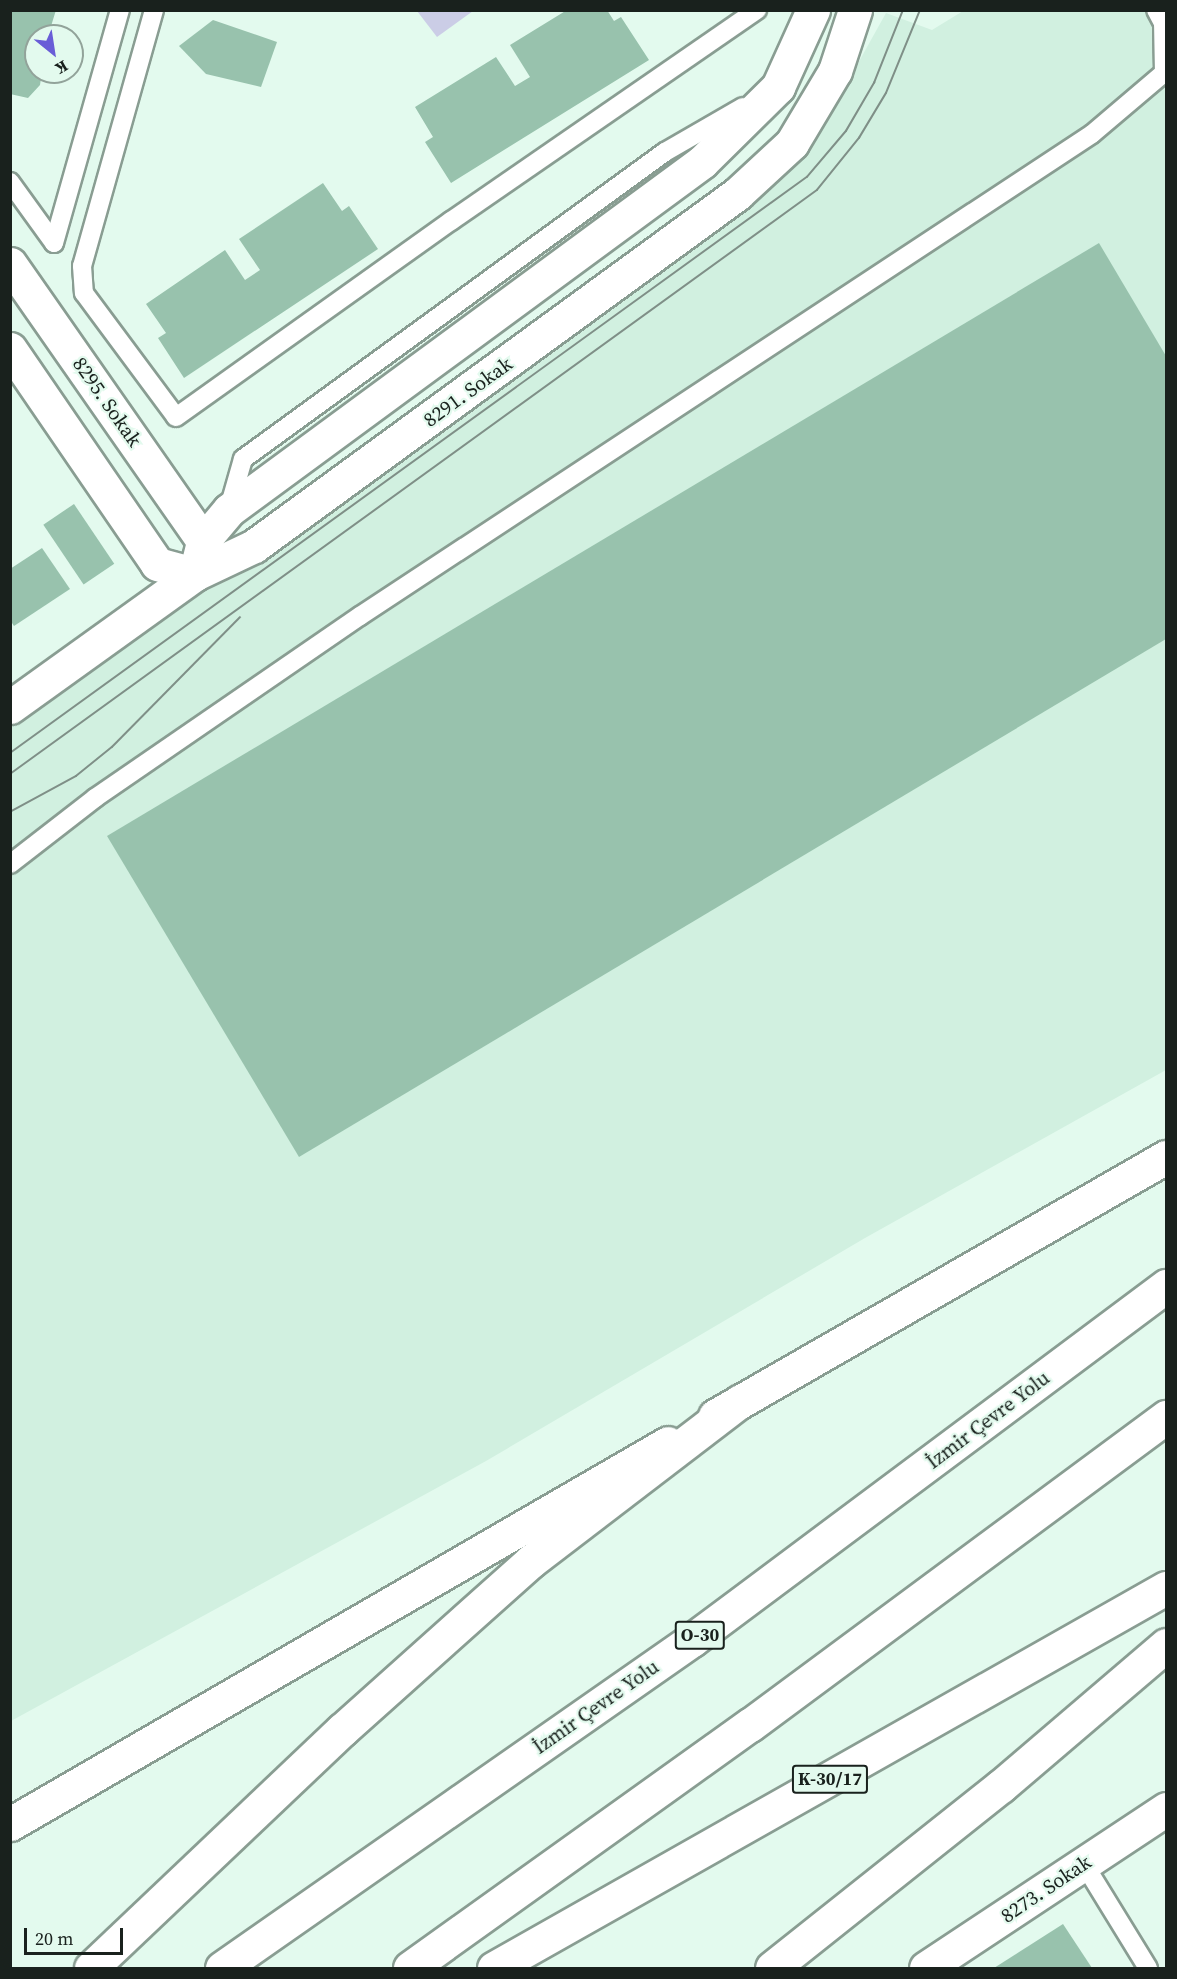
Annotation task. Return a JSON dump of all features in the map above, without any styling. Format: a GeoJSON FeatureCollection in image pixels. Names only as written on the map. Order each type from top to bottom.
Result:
{"type":"FeatureCollection","features":[{"type":"Feature","properties":{"kind":"main road"},"geometry":{"type":"LineString","coordinates":[[10,349],[157,564],[195,574],[203,541],[229,510],[702,162],[778,87],[813,10]]}},
{"type":"Feature","properties":{"kind":"main road","name":"8291. Sokak"},"geometry":{"type":"LineString","coordinates":[[10,707],[195,574],[254,546],[736,194],[792,143],[835,71],[855,10]]}},
{"type":"Feature","properties":{"kind":"main road","name":"8295. Sokak"},"geometry":{"type":"LineString","coordinates":[[10,264],[203,541]]}},
{"type":"Feature","properties":{"kind":"main road"},"geometry":{"type":"LineString","coordinates":[[10,1824],[740,1401],[1167,1157]]}},
{"type":"Feature","properties":{"kind":"main road","name":"İzmir Çevre Yolu"},"geometry":{"type":"LineString","coordinates":[[222,1968],[692,1641],[1167,1286]]}},
{"type":"Feature","properties":{"kind":"main road"},"geometry":{"type":"LineString","coordinates":[[91,1968],[342,1730],[531,1561],[740,1401]]}},
{"type":"Feature","properties":{"kind":"main road"},"geometry":{"type":"LineString","coordinates":[[410,1968],[750,1725],[1167,1417]]}},
{"type":"Feature","properties":{"kind":"main road","name":"K-30/17"},"geometry":{"type":"LineString","coordinates":[[494,1968],[1167,1588]]}},
{"type":"Feature","properties":{"kind":"main road"},"geometry":{"type":"LineString","coordinates":[[772,1968],[1000,1786],[1167,1645]]}},
{"type":"Feature","properties":{"kind":"main road","name":"8273. Sokak"},"geometry":{"type":"LineString","coordinates":[[926,1968],[1167,1809]]}},
{"type":"Feature","properties":{"kind":"lane"},"geometry":{"type":"LineString","coordinates":[[10,182],[54,243],[120,10]]}},
{"type":"Feature","properties":{"kind":"lane"},"geometry":{"type":"LineString","coordinates":[[154,10],[82,266],[84,292],[176,417],[451,221],[757,10]]}},
{"type":"Feature","properties":{"kind":"lane"},"geometry":{"type":"LineString","coordinates":[[10,864],[95,798],[350,622],[1092,134],[1164,73],[1163,23],[1156,10]]}},
{"type":"Feature","properties":{"kind":"lane"},"geometry":{"type":"LineString","coordinates":[[1084,1864],[1148,1968]]}},
{"type":"Feature","properties":{"kind":"shaded area"},"geometry":{"type":"Polygon","coordinates":[[[417,11],[473,11],[437,37],[417,11]]]}},
{"type":"Feature","properties":{"kind":"shaded area"},"geometry":{"type":"Polygon","coordinates":[[[963,11],[1166,11],[1166,1070],[865,1238],[486,1461],[11,1721],[11,711],[224,576],[808,153],[886,13],[932,30],[963,11]]]}},
{"type":"Feature","properties":{"kind":"building"},"geometry":{"type":"Polygon","coordinates":[[[10,10],[56,10],[52,24],[24,24],[24,84],[40,85],[28,98],[10,94],[10,10]]]}},
{"type":"Feature","properties":{"kind":"building"},"geometry":{"type":"Polygon","coordinates":[[[567,10],[607,10],[614,21],[621,17],[649,60],[451,183],[425,142],[433,137],[415,107],[496,57],[515,86],[530,77],[510,45],[567,10]]]}},
{"type":"Feature","properties":{"kind":"building"},"geometry":{"type":"Polygon","coordinates":[[[213,20],[277,42],[261,87],[206,74],[179,46],[213,20]]]}},
{"type":"Feature","properties":{"kind":"building"},"geometry":{"type":"Polygon","coordinates":[[[323,183],[342,211],[349,206],[378,249],[184,378],[158,338],[166,333],[146,304],[225,250],[245,280],[260,270],[239,239],[323,183]]]}},
{"type":"Feature","properties":{"kind":"building"},"geometry":{"type":"Polygon","coordinates":[[[1099,243],[1166,356],[1166,639],[299,1157],[107,836],[1099,243]]]}},
{"type":"Feature","properties":{"kind":"building"},"geometry":{"type":"Polygon","coordinates":[[[74,504],[114,564],[84,584],[43,525],[74,504]]]}},
{"type":"Feature","properties":{"kind":"building"},"geometry":{"type":"Polygon","coordinates":[[[42,548],[70,589],[14,626],[10,620],[10,569],[42,548]]]}},
{"type":"Feature","properties":{"kind":"building"},"geometry":{"type":"Polygon","coordinates":[[[1063,1924],[1092,1968],[994,1968],[1063,1924]]]}},
{"type":"Feature","properties":{"kind":"tram line"},"geometry":{"type":"LineString","coordinates":[[10,753],[807,177],[846,131],[874,83],[903,10]]}},
{"type":"Feature","properties":{"kind":"tram line"},"geometry":{"type":"LineString","coordinates":[[10,774],[817,190],[859,138],[886,93],[920,10]]}},
{"type":"Feature","properties":{"kind":"tram line"},"geometry":{"type":"LineString","coordinates":[[10,812],[76,776],[112,747],[240,617]]}}]}
